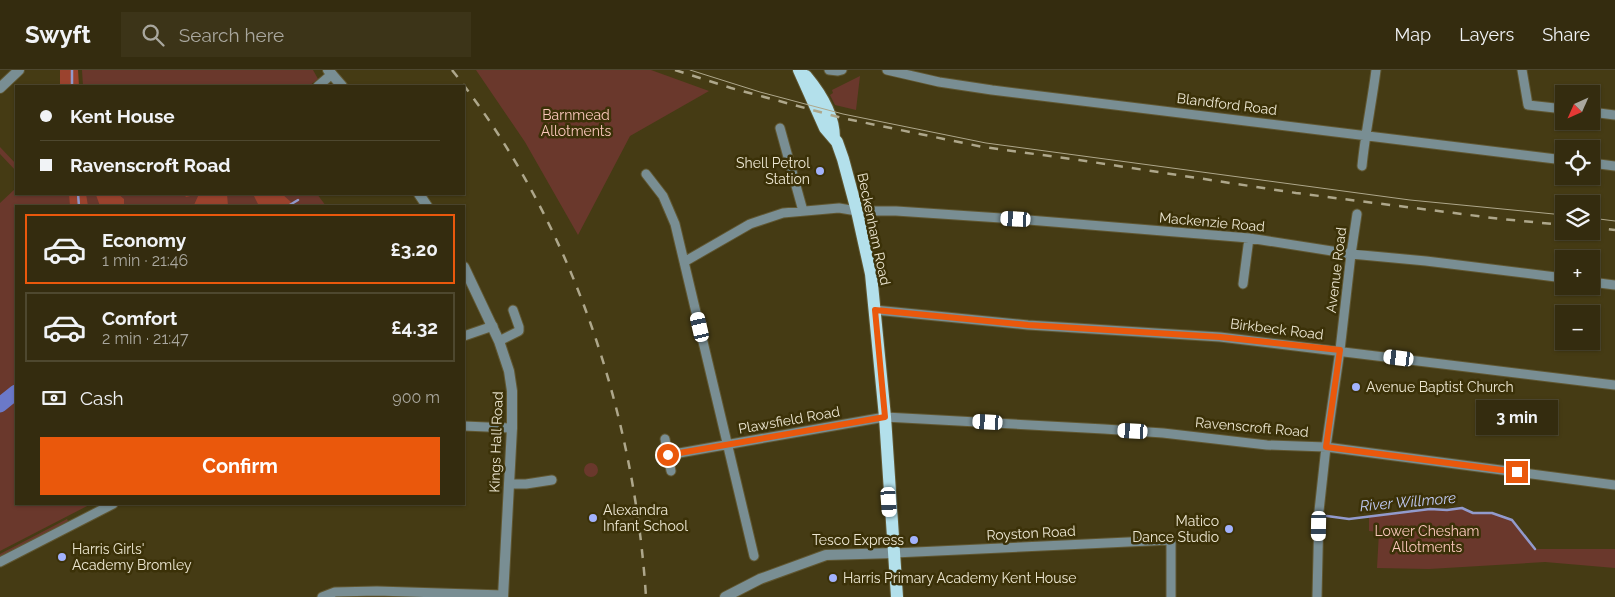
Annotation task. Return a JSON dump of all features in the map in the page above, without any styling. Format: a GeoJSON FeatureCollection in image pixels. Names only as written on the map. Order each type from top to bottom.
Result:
{"type":"FeatureCollection","features":[{"type":"Feature","properties":{"kind":"main road","name":"Beckenham Road"},"geometry":{"type":"LineString","coordinates":[[800,70],[818,91],[834,125],[834,138],[844,163],[871,274],[885,417],[897,597]]}},
{"type":"Feature","properties":{"kind":"street"},"geometry":{"type":"LineString","coordinates":[[0,88],[19,70]]}},
{"type":"Feature","properties":{"kind":"street"},"geometry":{"type":"LineString","coordinates":[[829,70],[838,72],[842,70]]}},
{"type":"Feature","properties":{"kind":"street","name":"Blandford Road"},"geometry":{"type":"LineString","coordinates":[[887,70],[927,80],[992,90],[1555,159]]}},
{"type":"Feature","properties":{"kind":"street"},"geometry":{"type":"LineString","coordinates":[[1362,166],[1365,135],[1376,70]]}},
{"type":"Feature","properties":{"kind":"street"},"geometry":{"type":"LineString","coordinates":[[1522,70],[1528,105],[1555,108]]}},
{"type":"Feature","properties":{"kind":"street"},"geometry":{"type":"LineString","coordinates":[[319,85],[330,72],[341,85]]}},
{"type":"Feature","properties":{"kind":"street"},"geometry":{"type":"LineString","coordinates":[[1600,113],[1615,115]]}},
{"type":"Feature","properties":{"kind":"street"},"geometry":{"type":"LineString","coordinates":[[780,128],[803,211]]}},
{"type":"Feature","properties":{"kind":"street"},"geometry":{"type":"LineString","coordinates":[[1600,164],[1615,166]]}},
{"type":"Feature","properties":{"kind":"street"},"geometry":{"type":"LineString","coordinates":[[646,174],[663,196],[675,224],[754,556]]}},
{"type":"Feature","properties":{"kind":"street","name":"Mackenzie Road"},"geometry":{"type":"LineString","coordinates":[[684,262],[750,224],[783,213],[839,208],[857,211],[896,211],[1016,219],[1249,238],[1351,254],[1555,277]]}},
{"type":"Feature","properties":{"kind":"street","name":"Avenue Road"},"geometry":{"type":"LineString","coordinates":[[1317,597],[1319,512],[1357,214]]}},
{"type":"Feature","properties":{"kind":"street"},"geometry":{"type":"LineString","coordinates":[[1243,284],[1249,238]]}},
{"type":"Feature","properties":{"kind":"street","name":"Kings Hall Road"},"geometry":{"type":"LineString","coordinates":[[465,269],[499,341],[512,391],[512,428],[503,596]]}},
{"type":"Feature","properties":{"kind":"street"},"geometry":{"type":"LineString","coordinates":[[1600,283],[1615,285]]}},
{"type":"Feature","properties":{"kind":"street"},"geometry":{"type":"LineString","coordinates":[[499,341],[519,331],[520,327],[513,310]]}},
{"type":"Feature","properties":{"kind":"street","name":"Birkbeck Road"},"geometry":{"type":"LineString","coordinates":[[875,310],[1028,325],[1220,337],[1340,350],[1615,386]]}},
{"type":"Feature","properties":{"kind":"street"},"geometry":{"type":"LineString","coordinates":[[465,336],[493,326]]}},
{"type":"Feature","properties":{"kind":"street","name":"Plawsfield Road"},"geometry":{"type":"LineString","coordinates":[[668,455],[885,417]]}},
{"type":"Feature","properties":{"kind":"street","name":"Ravenscroft Road"},"geometry":{"type":"LineString","coordinates":[[885,417],[1163,433],[1267,445],[1326,447],[1615,485]]}},
{"type":"Feature","properties":{"kind":"street"},"geometry":{"type":"LineString","coordinates":[[465,426],[512,428]]}},
{"type":"Feature","properties":{"kind":"street"},"geometry":{"type":"LineString","coordinates":[[665,439],[671,470]]}},
{"type":"Feature","properties":{"kind":"street"},"geometry":{"type":"LineString","coordinates":[[509,484],[526,484],[552,480]]}},
{"type":"Feature","properties":{"kind":"street"},"geometry":{"type":"LineString","coordinates":[[0,562],[111,505]]}},
{"type":"Feature","properties":{"kind":"street","name":"Royston Road"},"geometry":{"type":"LineString","coordinates":[[894,553],[1171,540],[1172,597]]}},
{"type":"Feature","properties":{"kind":"street"},"geometry":{"type":"LineString","coordinates":[[725,597],[760,580],[826,555],[894,553]]}},
{"type":"Feature","properties":{"kind":"street"},"geometry":{"type":"LineString","coordinates":[[322,597],[335,592],[377,591],[503,596]]}},
{"type":"Feature","properties":{"kind":"green space"},"geometry":{"type":"Polygon","coordinates":[[[82,70],[313,70],[318,79],[310,85],[83,85],[82,70]]]}},
{"type":"Feature","properties":{"kind":"green space","name":"Barnmead Allotments"},"geometry":{"type":"Polygon","coordinates":[[[476,70],[651,70],[709,91],[630,136],[578,235],[525,142],[476,70]]]}},
{"type":"Feature","properties":{"kind":"green space"},"geometry":{"type":"Polygon","coordinates":[[[860,76],[856,110],[835,105],[830,95],[833,93],[832,90],[860,76]]]}},
{"type":"Feature","properties":{"kind":"green space"},"geometry":{"type":"Polygon","coordinates":[[[0,147],[15,163],[15,170],[0,154],[0,147]]]}},
{"type":"Feature","properties":{"kind":"green space"},"geometry":{"type":"Polygon","coordinates":[[[15,189],[15,195],[266,195],[273,205],[15,205],[15,389],[0,401],[0,203],[15,189]]]}},
{"type":"Feature","properties":{"kind":"green space"},"geometry":{"type":"Polygon","coordinates":[[[284,195],[318,195],[325,205],[273,205],[284,195]]]}},
{"type":"Feature","properties":{"kind":"green space"},"geometry":{"type":"Polygon","coordinates":[[[15,394],[15,505],[89,505],[0,551],[0,408],[15,394]]]}},
{"type":"Feature","properties":{"kind":"green space"},"geometry":{"type":"Polygon","coordinates":[[[588,463],[594,463],[598,470],[594,477],[588,477],[584,473],[584,467],[588,463]]]}},
{"type":"Feature","properties":{"kind":"green space","name":"Lower Chesham Allotments"},"geometry":{"type":"Polygon","coordinates":[[[1462,508],[1473,513],[1492,513],[1512,520],[1535,549],[1615,549],[1615,568],[1545,562],[1429,569],[1377,568],[1379,532],[1369,531],[1369,516],[1430,509],[1447,510],[1462,508]]]}},
{"type":"Feature","properties":{"kind":"green space"},"geometry":{"type":"Polygon","coordinates":[[[67,519],[68,521],[0,558],[0,554],[67,519]]]}},
{"type":"Feature","properties":{"kind":"shaded area"},"geometry":{"type":"Polygon","coordinates":[[[60,70],[78,70],[79,85],[60,85],[60,70]]]}},
{"type":"Feature","properties":{"kind":"shaded area"},"geometry":{"type":"Polygon","coordinates":[[[69,195],[86,195],[88,205],[70,205],[69,195]]]}},
{"type":"Feature","properties":{"kind":"shaded area"},"geometry":{"type":"Polygon","coordinates":[[[96,195],[119,195],[124,199],[124,205],[100,205],[96,195]]]}},
{"type":"Feature","properties":{"kind":"shaded area"},"geometry":{"type":"Polygon","coordinates":[[[199,195],[227,195],[228,205],[194,205],[199,195]]]}},
{"type":"Feature","properties":{"kind":"shaded area"},"geometry":{"type":"Polygon","coordinates":[[[254,195],[283,195],[291,202],[290,205],[258,205],[254,195]]]}},
{"type":"Feature","properties":{"kind":"waterway"},"geometry":{"type":"LineString","coordinates":[[72,70],[72,85]]}},
{"type":"Feature","properties":{"kind":"waterway"},"geometry":{"type":"LineString","coordinates":[[78,195],[79,205]]}},
{"type":"Feature","properties":{"kind":"waterway"},"geometry":{"type":"LineString","coordinates":[[290,205],[298,200]]}},
{"type":"Feature","properties":{"kind":"waterway"},"geometry":{"type":"LineString","coordinates":[[0,405],[15,393]]}},
{"type":"Feature","properties":{"kind":"waterway","name":"River Willmore"},"geometry":{"type":"LineString","coordinates":[[1327,516],[1349,519],[1430,509],[1447,510],[1462,508],[1473,513],[1492,513],[1512,520],[1535,549]]}},
{"type":"Feature","properties":{"kind":"tram line"},"geometry":{"type":"LineString","coordinates":[[690,70],[760,92],[843,114],[986,143],[1410,200],[1555,214]]}},
{"type":"Feature","properties":{"kind":"tram line"},"geometry":{"type":"LineString","coordinates":[[1600,219],[1615,221]]}},
{"type":"Feature","properties":{"kind":"railway"},"geometry":{"type":"LineString","coordinates":[[452,70],[463,85]]}},
{"type":"Feature","properties":{"kind":"railway"},"geometry":{"type":"LineString","coordinates":[[675,70],[731,88],[842,118],[983,147],[1296,193],[1555,224]]}},
{"type":"Feature","properties":{"kind":"railway"},"geometry":{"type":"LineString","coordinates":[[465,88],[494,127],[530,188],[562,252],[589,318],[610,387],[627,456],[639,526],[646,597]]}},
{"type":"Feature","properties":{"kind":"railway"},"geometry":{"type":"LineString","coordinates":[[1600,228],[1615,230]]}},
{"type":"Feature","properties":{"kind":"place","name":"Shell Petrol Station"},"geometry":{"type":"Point","coordinates":[820,171]}},
{"type":"Feature","properties":{"kind":"place","name":"Avenue Baptist Church"},"geometry":{"type":"Point","coordinates":[1356,387]}},
{"type":"Feature","properties":{"kind":"place","name":"Alexandra Infant School"},"geometry":{"type":"Point","coordinates":[593,518]}},
{"type":"Feature","properties":{"kind":"place","name":"Matico Dance Studio"},"geometry":{"type":"Point","coordinates":[1229,529]}},
{"type":"Feature","properties":{"kind":"place","name":"Tesco Express"},"geometry":{"type":"Point","coordinates":[914,540]}},
{"type":"Feature","properties":{"kind":"place","name":"Harris Girls' Academy Bromley"},"geometry":{"type":"Point","coordinates":[62,557]}},
{"type":"Feature","properties":{"kind":"place","name":"Harris Primary Academy Kent House"},"geometry":{"type":"Point","coordinates":[833,578]}},
{"type":"Feature","properties":{"kind":"route"},"geometry":{"type":"LineString","coordinates":[[668,455],[885,417],[875,310],[1028,325],[1220,337],[1340,350],[1326,447],[1517,472]]}}]}
